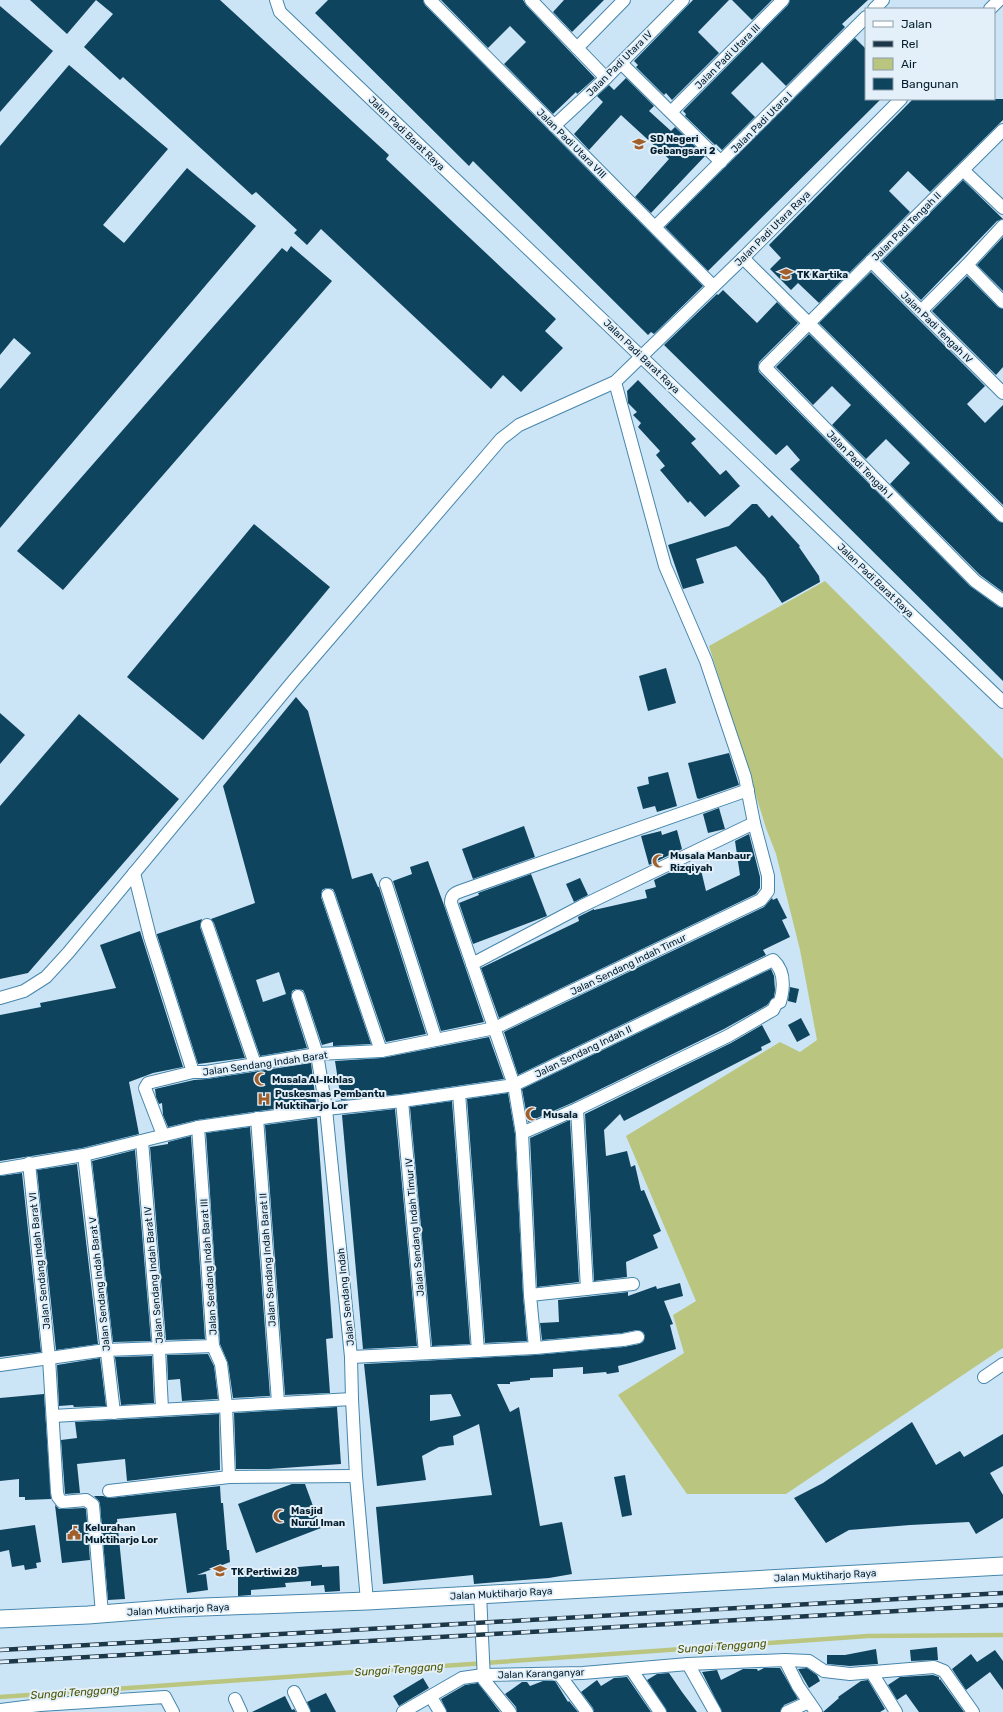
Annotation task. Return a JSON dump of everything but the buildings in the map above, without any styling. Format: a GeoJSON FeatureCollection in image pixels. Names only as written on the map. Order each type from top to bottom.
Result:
{"type":"FeatureCollection","features":[{"type":"Feature","properties":{"kind":"street","name":"Jalan Padi Barat Raya"},"geometry":{"type":"LineString","coordinates":[[276,0],[280,12],[636,362],[1003,702]]}},
{"type":"Feature","properties":{"kind":"street","name":"Jalan Padi Utara VIII"},"geometry":{"type":"LineString","coordinates":[[430,0],[714,286]]}},
{"type":"Feature","properties":{"kind":"street"},"geometry":{"type":"LineString","coordinates":[[531,0],[606,78]]}},
{"type":"Feature","properties":{"kind":"street"},"geometry":{"type":"LineString","coordinates":[[577,48],[624,0]]}},
{"type":"Feature","properties":{"kind":"street","name":"Jalan Padi Utara IV"},"geometry":{"type":"LineString","coordinates":[[554,126],[606,78],[683,0]]}},
{"type":"Feature","properties":{"kind":"street","name":"Jalan Padi Utara III"},"geometry":{"type":"LineString","coordinates":[[671,112],[783,0]]}},
{"type":"Feature","properties":{"kind":"street"},"geometry":{"type":"LineString","coordinates":[[875,8],[883,0]]}},
{"type":"Feature","properties":{"kind":"street"},"geometry":{"type":"LineString","coordinates":[[991,8],[999,0]]}},
{"type":"Feature","properties":{"kind":"street","name":"Jalan Padi Utara I"},"geometry":{"type":"LineString","coordinates":[[655,227],[865,18]]}},
{"type":"Feature","properties":{"kind":"street"},"geometry":{"type":"LineString","coordinates":[[621,63],[721,162]]}},
{"type":"Feature","properties":{"kind":"street","name":"Jalan Padi Utara Raya"},"geometry":{"type":"LineString","coordinates":[[0,998],[24,991],[46,977],[68,953],[294,680],[501,439],[519,425],[615,382],[743,258],[900,100]]}},
{"type":"Feature","properties":{"kind":"street","name":"Jalan Padi Tengah II"},"geometry":{"type":"LineString","coordinates":[[809,323],[1003,130]]}},
{"type":"Feature","properties":{"kind":"street"},"geometry":{"type":"LineString","coordinates":[[963,170],[1003,208]]}},
{"type":"Feature","properties":{"kind":"street"},"geometry":{"type":"LineString","coordinates":[[921,311],[1003,226]]}},
{"type":"Feature","properties":{"kind":"street"},"geometry":{"type":"LineString","coordinates":[[743,258],[1003,516]]}},
{"type":"Feature","properties":{"kind":"street","name":"Jalan Padi Tengah IV"},"geometry":{"type":"LineString","coordinates":[[871,261],[1003,393]]}},
{"type":"Feature","properties":{"kind":"street"},"geometry":{"type":"LineString","coordinates":[[967,265],[1003,302]]}},
{"type":"Feature","properties":{"kind":"street","name":"Jalan Padi Tengah I"},"geometry":{"type":"LineString","coordinates":[[809,323],[765,367],[975,581],[1003,601]]}},
{"type":"Feature","properties":{"kind":"street"},"geometry":{"type":"LineString","coordinates":[[472,964],[582,906],[754,823],[748,790],[706,661],[665,566],[615,382]]}},
{"type":"Feature","properties":{"kind":"street"},"geometry":{"type":"LineString","coordinates":[[535,1348],[530,1295],[522,1133],[514,1084],[451,903],[452,896],[456,893],[748,790]]}},
{"type":"Feature","properties":{"kind":"street","name":"Jalan Sendang Indah Timur"},"geometry":{"type":"LineString","coordinates":[[495,1028],[761,900],[768,891],[768,876],[754,823]]}},
{"type":"Feature","properties":{"kind":"street","name":"Jalan Sendang Indah Barat"},"geometry":{"type":"LineString","coordinates":[[134,873],[150,937],[193,1072],[206,1072],[317,1054],[381,1051],[495,1028]]}},
{"type":"Feature","properties":{"kind":"street"},"geometry":{"type":"LineString","coordinates":[[386,884],[436,1040]]}},
{"type":"Feature","properties":{"kind":"street"},"geometry":{"type":"LineString","coordinates":[[328,895],[381,1051]]}},
{"type":"Feature","properties":{"kind":"street"},"geometry":{"type":"LineString","coordinates":[[207,925],[255,1064]]}},
{"type":"Feature","properties":{"kind":"street","name":"Jalan Sendang Indah II"},"geometry":{"type":"LineString","coordinates":[[0,1169],[28,1163],[84,1155],[198,1127],[326,1109],[402,1101],[514,1084],[773,960],[780,967],[783,982],[780,1002],[776,1004],[773,1010],[728,1036],[577,1109]]}},
{"type":"Feature","properties":{"kind":"street","name":"Jalan Sendang Indah"},"geometry":{"type":"LineString","coordinates":[[298,996],[317,1054],[326,1109],[351,1357],[356,1476],[367,1601]]}},
{"type":"Feature","properties":{"kind":"street"},"geometry":{"type":"LineString","coordinates":[[163,1135],[145,1088],[148,1083],[193,1072]]}},
{"type":"Feature","properties":{"kind":"street"},"geometry":{"type":"LineString","coordinates":[[459,1093],[478,1351]]}},
{"type":"Feature","properties":{"kind":"street","name":"Jalan Sendang Indah Timur IV"},"geometry":{"type":"LineString","coordinates":[[402,1101],[425,1353]]}},
{"type":"Feature","properties":{"kind":"street"},"geometry":{"type":"LineString","coordinates":[[522,1133],[577,1109],[587,1289]]}},
{"type":"Feature","properties":{"kind":"street","name":"Jalan Sendang Indah Barat II"},"geometry":{"type":"LineString","coordinates":[[257,1118],[278,1402]]}},
{"type":"Feature","properties":{"kind":"street","name":"Jalan Sendang Indah Barat III"},"geometry":{"type":"LineString","coordinates":[[198,1127],[213,1346],[221,1364],[226,1405],[226,1438],[229,1477]]}},
{"type":"Feature","properties":{"kind":"street","name":"Jalan Sendang Indah Barat IV"},"geometry":{"type":"LineString","coordinates":[[142,1141],[159,1349],[162,1409]]}},
{"type":"Feature","properties":{"kind":"street","name":"Jalan Sendang Indah Barat V"},"geometry":{"type":"LineString","coordinates":[[84,1155],[114,1413]]}},
{"type":"Feature","properties":{"kind":"street","name":"Jalan Sendang Indah Barat VI"},"geometry":{"type":"LineString","coordinates":[[28,1163],[49,1358],[54,1416],[58,1497],[64,1502],[86,1500],[94,1507],[102,1614]]}},
{"type":"Feature","properties":{"kind":"street"},"geometry":{"type":"LineString","coordinates":[[530,1295],[633,1284]]}},
{"type":"Feature","properties":{"kind":"street"},"geometry":{"type":"LineString","coordinates":[[351,1357],[535,1348],[623,1340],[638,1337]]}},
{"type":"Feature","properties":{"kind":"street"},"geometry":{"type":"LineString","coordinates":[[0,1365],[106,1350],[213,1346]]}},
{"type":"Feature","properties":{"kind":"street"},"geometry":{"type":"LineString","coordinates":[[984,1377],[1003,1364]]}},
{"type":"Feature","properties":{"kind":"street"},"geometry":{"type":"LineString","coordinates":[[54,1416],[278,1402],[352,1399]]}},
{"type":"Feature","properties":{"kind":"street"},"geometry":{"type":"LineString","coordinates":[[109,1491],[229,1477],[356,1476]]}},
{"type":"Feature","properties":{"kind":"street","name":"Jalan Muktiharjo Raya"},"geometry":{"type":"LineString","coordinates":[[0,1619],[102,1614],[177,1608],[367,1601],[1003,1566]]}},
{"type":"Feature","properties":{"kind":"street"},"geometry":{"type":"LineString","coordinates":[[480,1594],[484,1680],[510,1712]]}},
{"type":"Feature","properties":{"kind":"street"},"geometry":{"type":"LineString","coordinates":[[785,1660],[798,1686],[812,1707],[788,1712]]}},
{"type":"Feature","properties":{"kind":"street","name":"Jalan Karanganyar"},"geometry":{"type":"LineString","coordinates":[[403,1712],[462,1678],[483,1674],[559,1674],[688,1664],[785,1660],[809,1661],[824,1671],[850,1674],[934,1667],[939,1668],[944,1670],[973,1712]]}},
{"type":"Feature","properties":{"kind":"street"},"geometry":{"type":"LineString","coordinates":[[688,1664],[715,1712]]}},
{"type":"Feature","properties":{"kind":"street"},"geometry":{"type":"LineString","coordinates":[[631,1669],[660,1712]]}},
{"type":"Feature","properties":{"kind":"street"},"geometry":{"type":"LineString","coordinates":[[872,1672],[896,1712]]}},
{"type":"Feature","properties":{"kind":"street"},"geometry":{"type":"LineString","coordinates":[[559,1674],[586,1712]]}},
{"type":"Feature","properties":{"kind":"street"},"geometry":{"type":"LineString","coordinates":[[294,1692],[304,1712]]}},
{"type":"Feature","properties":{"kind":"street"},"geometry":{"type":"LineString","coordinates":[[0,1710],[41,1708],[165,1697],[173,1712]]}},
{"type":"Feature","properties":{"kind":"street"},"geometry":{"type":"LineString","coordinates":[[431,1697],[440,1712]]}},
{"type":"Feature","properties":{"kind":"street"},"geometry":{"type":"LineString","coordinates":[[234,1698],[241,1712]]}},
{"type":"Feature","properties":{"kind":"water"},"geometry":{"type":"Polygon","coordinates":[[[825,581],[1003,759],[1003,1348],[786,1494],[687,1494],[618,1395],[684,1353],[673,1315],[696,1301],[626,1136],[780,1042],[800,1052],[817,1040],[800,950],[776,854],[766,828],[709,646],[825,581]]]}},
{"type":"Feature","properties":{"kind":"waterway","name":"Sungai Tenggang"},"geometry":{"type":"LineString","coordinates":[[0,1697],[868,1636],[1003,1635]]}},
{"type":"Feature","properties":{"kind":"railway"},"geometry":{"type":"LineString","coordinates":[[0,1650],[1003,1593]]}},
{"type":"Feature","properties":{"kind":"railway"},"geometry":{"type":"LineString","coordinates":[[0,1662],[1003,1605]]}},
{"type":"Feature","properties":{"kind":"place","name":"SD Negeri Gebangsari 2"},"geometry":{"type":"Point","coordinates":[639,144]}},
{"type":"Feature","properties":{"kind":"place","name":"TK Kartika"},"geometry":{"type":"Point","coordinates":[786,274]}},
{"type":"Feature","properties":{"kind":"place","name":"Musala Manbaur Rizqiyah"},"geometry":{"type":"Point","coordinates":[659,861]}},
{"type":"Feature","properties":{"kind":"place","name":"Musala Al-Ikhlas"},"geometry":{"type":"Point","coordinates":[261,1079]}},
{"type":"Feature","properties":{"kind":"place","name":"Puskesmas Pembantu Muktiharjo Lor"},"geometry":{"type":"Point","coordinates":[264,1099]}},
{"type":"Feature","properties":{"kind":"place","name":"Musala"},"geometry":{"type":"Point","coordinates":[532,1114]}},
{"type":"Feature","properties":{"kind":"place","name":"Masjid Nurul Iman"},"geometry":{"type":"Point","coordinates":[280,1516]}},
{"type":"Feature","properties":{"kind":"place","name":"Kelurahan Muktiharjo Lor"},"geometry":{"type":"Point","coordinates":[74,1533]}},
{"type":"Feature","properties":{"kind":"place","name":"TK Pertiwi 28"},"geometry":{"type":"Point","coordinates":[220,1571]}}]}
